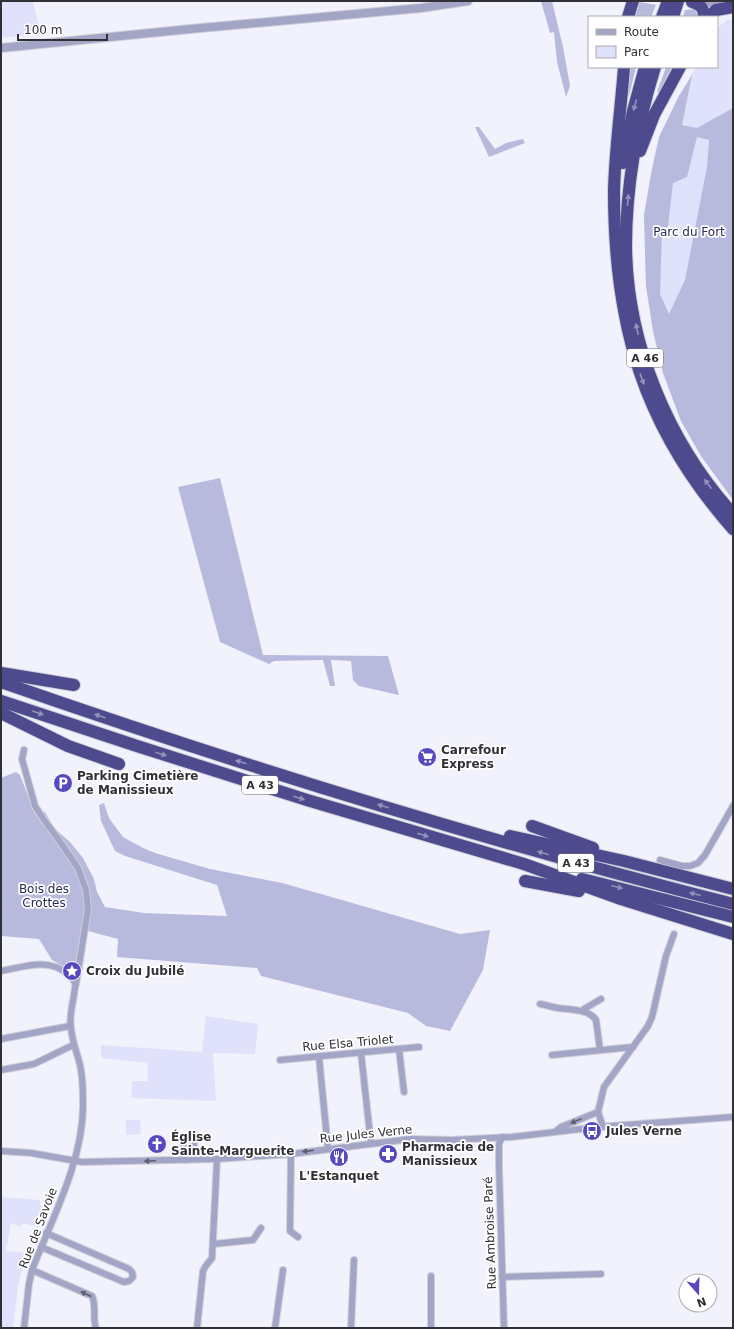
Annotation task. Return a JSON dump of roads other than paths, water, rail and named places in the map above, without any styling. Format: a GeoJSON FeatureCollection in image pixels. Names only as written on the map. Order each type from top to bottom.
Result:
{"type":"FeatureCollection","features":[{"type":"Feature","properties":{"kind":"highway"},"geometry":{"type":"LineString","coordinates":[[620,1],[628,16]]}},
{"type":"Feature","properties":{"kind":"highway"},"geometry":{"type":"LineString","coordinates":[[628,16],[633,1]]}},
{"type":"Feature","properties":{"kind":"highway"},"geometry":{"type":"LineString","coordinates":[[668,1],[668,15]]}},
{"type":"Feature","properties":{"kind":"highway"},"geometry":{"type":"LineString","coordinates":[[668,15],[678,1]]}},
{"type":"Feature","properties":{"kind":"highway"},"geometry":{"type":"LineString","coordinates":[[692,2],[700,5],[704,11],[704,16]]}},
{"type":"Feature","properties":{"kind":"highway"},"geometry":{"type":"LineString","coordinates":[[710,16],[716,10],[733,5]]}},
{"type":"Feature","properties":{"kind":"highway"},"geometry":{"type":"LineString","coordinates":[[618,259],[615,228],[614,190],[624,68]]}},
{"type":"Feature","properties":{"kind":"highway","name":"A 46"},"geometry":{"type":"LineString","coordinates":[[645,68],[633,112],[623,165],[618,204],[618,259],[627,326],[636,360],[650,402],[662,428],[685,467],[715,509],[733,529]]}},
{"type":"Feature","properties":{"kind":"highway","name":"A 46"},"geometry":{"type":"LineString","coordinates":[[655,68],[642,114],[630,179],[627,224],[627,263],[633,308],[645,358],[659,398],[680,440],[707,482],[733,514]]}},
{"type":"Feature","properties":{"kind":"highway"},"geometry":{"type":"LineString","coordinates":[[630,179],[654,115],[679,68]]}},
{"type":"Feature","properties":{"kind":"highway"},"geometry":{"type":"LineString","coordinates":[[1,673],[74,685]]}},
{"type":"Feature","properties":{"kind":"highway","name":"A 43"},"geometry":{"type":"LineString","coordinates":[[1,682],[173,740],[420,817],[546,854],[733,904]]}},
{"type":"Feature","properties":{"kind":"highway","name":"A 43"},"geometry":{"type":"LineString","coordinates":[[1,700],[137,746],[387,825],[524,864],[733,917]]}},
{"type":"Feature","properties":{"kind":"highway"},"geometry":{"type":"LineString","coordinates":[[1,713],[68,746],[119,764]]}},
{"type":"Feature","properties":{"kind":"highway"},"geometry":{"type":"LineString","coordinates":[[420,817],[656,864]]}},
{"type":"Feature","properties":{"kind":"highway"},"geometry":{"type":"LineString","coordinates":[[532,826],[733,888]]}},
{"type":"Feature","properties":{"kind":"highway"},"geometry":{"type":"LineString","coordinates":[[524,864],[621,899],[733,934]]}},
{"type":"Feature","properties":{"kind":"highway"},"geometry":{"type":"LineString","coordinates":[[525,881],[621,899]]}},
{"type":"Feature","properties":{"kind":"street"},"geometry":{"type":"LineString","coordinates":[[1,48],[468,1]]}},
{"type":"Feature","properties":{"kind":"street"},"geometry":{"type":"LineString","coordinates":[[688,1],[733,5]]}},
{"type":"Feature","properties":{"kind":"street","name":"Rue de Savoie"},"geometry":{"type":"LineString","coordinates":[[24,750],[22,759],[35,806],[78,868],[86,890],[88,909],[70,1026],[73,1045],[79,1062],[83,1103],[82,1125],[67,1183],[32,1270],[24,1328]]}},
{"type":"Feature","properties":{"kind":"street"},"geometry":{"type":"LineString","coordinates":[[656,864],[690,866],[698,863],[705,855],[733,806]]}},
{"type":"Feature","properties":{"kind":"street"},"geometry":{"type":"LineString","coordinates":[[603,1127],[598,1112],[604,1087],[648,1026],[652,1017],[666,956],[674,934]]}},
{"type":"Feature","properties":{"kind":"street"},"geometry":{"type":"LineString","coordinates":[[1,971],[40,964],[56,966],[73,979],[76,984]]}},
{"type":"Feature","properties":{"kind":"street"},"geometry":{"type":"LineString","coordinates":[[583,1012],[584,1009],[601,999]]}},
{"type":"Feature","properties":{"kind":"street"},"geometry":{"type":"LineString","coordinates":[[540,1004],[594,1015],[600,1050]]}},
{"type":"Feature","properties":{"kind":"street"},"geometry":{"type":"LineString","coordinates":[[1,1039],[70,1026]]}},
{"type":"Feature","properties":{"kind":"street"},"geometry":{"type":"LineString","coordinates":[[1,1070],[34,1064],[73,1045]]}},
{"type":"Feature","properties":{"kind":"street","name":"Rue Elsa Triolet"},"geometry":{"type":"LineString","coordinates":[[280,1060],[419,1047]]}},
{"type":"Feature","properties":{"kind":"street"},"geometry":{"type":"LineString","coordinates":[[552,1055],[633,1047]]}},
{"type":"Feature","properties":{"kind":"street"},"geometry":{"type":"LineString","coordinates":[[399,1049],[404,1092]]}},
{"type":"Feature","properties":{"kind":"street"},"geometry":{"type":"LineString","coordinates":[[361,1053],[371,1144]]}},
{"type":"Feature","properties":{"kind":"street"},"geometry":{"type":"LineString","coordinates":[[319,1057],[328,1149]]}},
{"type":"Feature","properties":{"kind":"street"},"geometry":{"type":"LineString","coordinates":[[556,1132],[561,1127],[598,1112]]}},
{"type":"Feature","properties":{"kind":"street","name":"Rue Jules Verne"},"geometry":{"type":"LineString","coordinates":[[1,1150],[31,1153],[85,1162],[217,1159],[291,1154],[410,1139],[452,1140],[502,1137],[603,1127],[733,1117]]}},
{"type":"Feature","properties":{"kind":"street","name":"Rue Ambroise Paré"},"geometry":{"type":"LineString","coordinates":[[502,1137],[499,1144],[499,1167],[504,1328]]}},
{"type":"Feature","properties":{"kind":"street"},"geometry":{"type":"LineString","coordinates":[[184,1160],[183,1142],[194,1142],[194,1159]]}},
{"type":"Feature","properties":{"kind":"street"},"geometry":{"type":"LineString","coordinates":[[291,1154],[290,1231],[298,1237]]}},
{"type":"Feature","properties":{"kind":"street"},"geometry":{"type":"LineString","coordinates":[[198,1328],[204,1271],[205,1267],[212,1258],[217,1159]]}},
{"type":"Feature","properties":{"kind":"street"},"geometry":{"type":"LineString","coordinates":[[213,1244],[253,1240],[261,1228]]}},
{"type":"Feature","properties":{"kind":"street"},"geometry":{"type":"LineString","coordinates":[[41,1247],[124,1282],[129,1281],[133,1277],[132,1272],[129,1269],[46,1233]]}},
{"type":"Feature","properties":{"kind":"street"},"geometry":{"type":"LineString","coordinates":[[351,1328],[354,1260]]}},
{"type":"Feature","properties":{"kind":"street"},"geometry":{"type":"LineString","coordinates":[[32,1270],[92,1296],[95,1308],[94,1322],[96,1328]]}},
{"type":"Feature","properties":{"kind":"street"},"geometry":{"type":"LineString","coordinates":[[275,1328],[283,1270]]}},
{"type":"Feature","properties":{"kind":"street"},"geometry":{"type":"LineString","coordinates":[[502,1277],[600,1274]]}},
{"type":"Feature","properties":{"kind":"street"},"geometry":{"type":"LineString","coordinates":[[431,1276],[431,1328]]}},
{"type":"Feature","properties":{"kind":"place","name":"Carrefour Express"},"geometry":{"type":"Point","coordinates":[427,757]}},
{"type":"Feature","properties":{"kind":"place","name":"Parking Cimetière de Manissieux"},"geometry":{"type":"Point","coordinates":[63,783]}},
{"type":"Feature","properties":{"kind":"place","name":"Croix du Jubilé"},"geometry":{"type":"Point","coordinates":[72,971]}},
{"type":"Feature","properties":{"kind":"place","name":"Jules Verne"},"geometry":{"type":"Point","coordinates":[592,1131]}},
{"type":"Feature","properties":{"kind":"place","name":"Église Sainte-Marguerite"},"geometry":{"type":"Point","coordinates":[157,1144]}},
{"type":"Feature","properties":{"kind":"place","name":"Pharmacie de Manissieux"},"geometry":{"type":"Point","coordinates":[388,1154]}},
{"type":"Feature","properties":{"kind":"place","name":"L'Estanquet"},"geometry":{"type":"Point","coordinates":[339,1157]}},
{"type":"Feature","properties":{"kind":"park label","name":"Parc du Fort"},"geometry":{"type":"Point","coordinates":[689,232]}},
{"type":"Feature","properties":{"kind":"park label","name":"Bois des Crottes"},"geometry":{"type":"Point","coordinates":[44,896]}}]}
